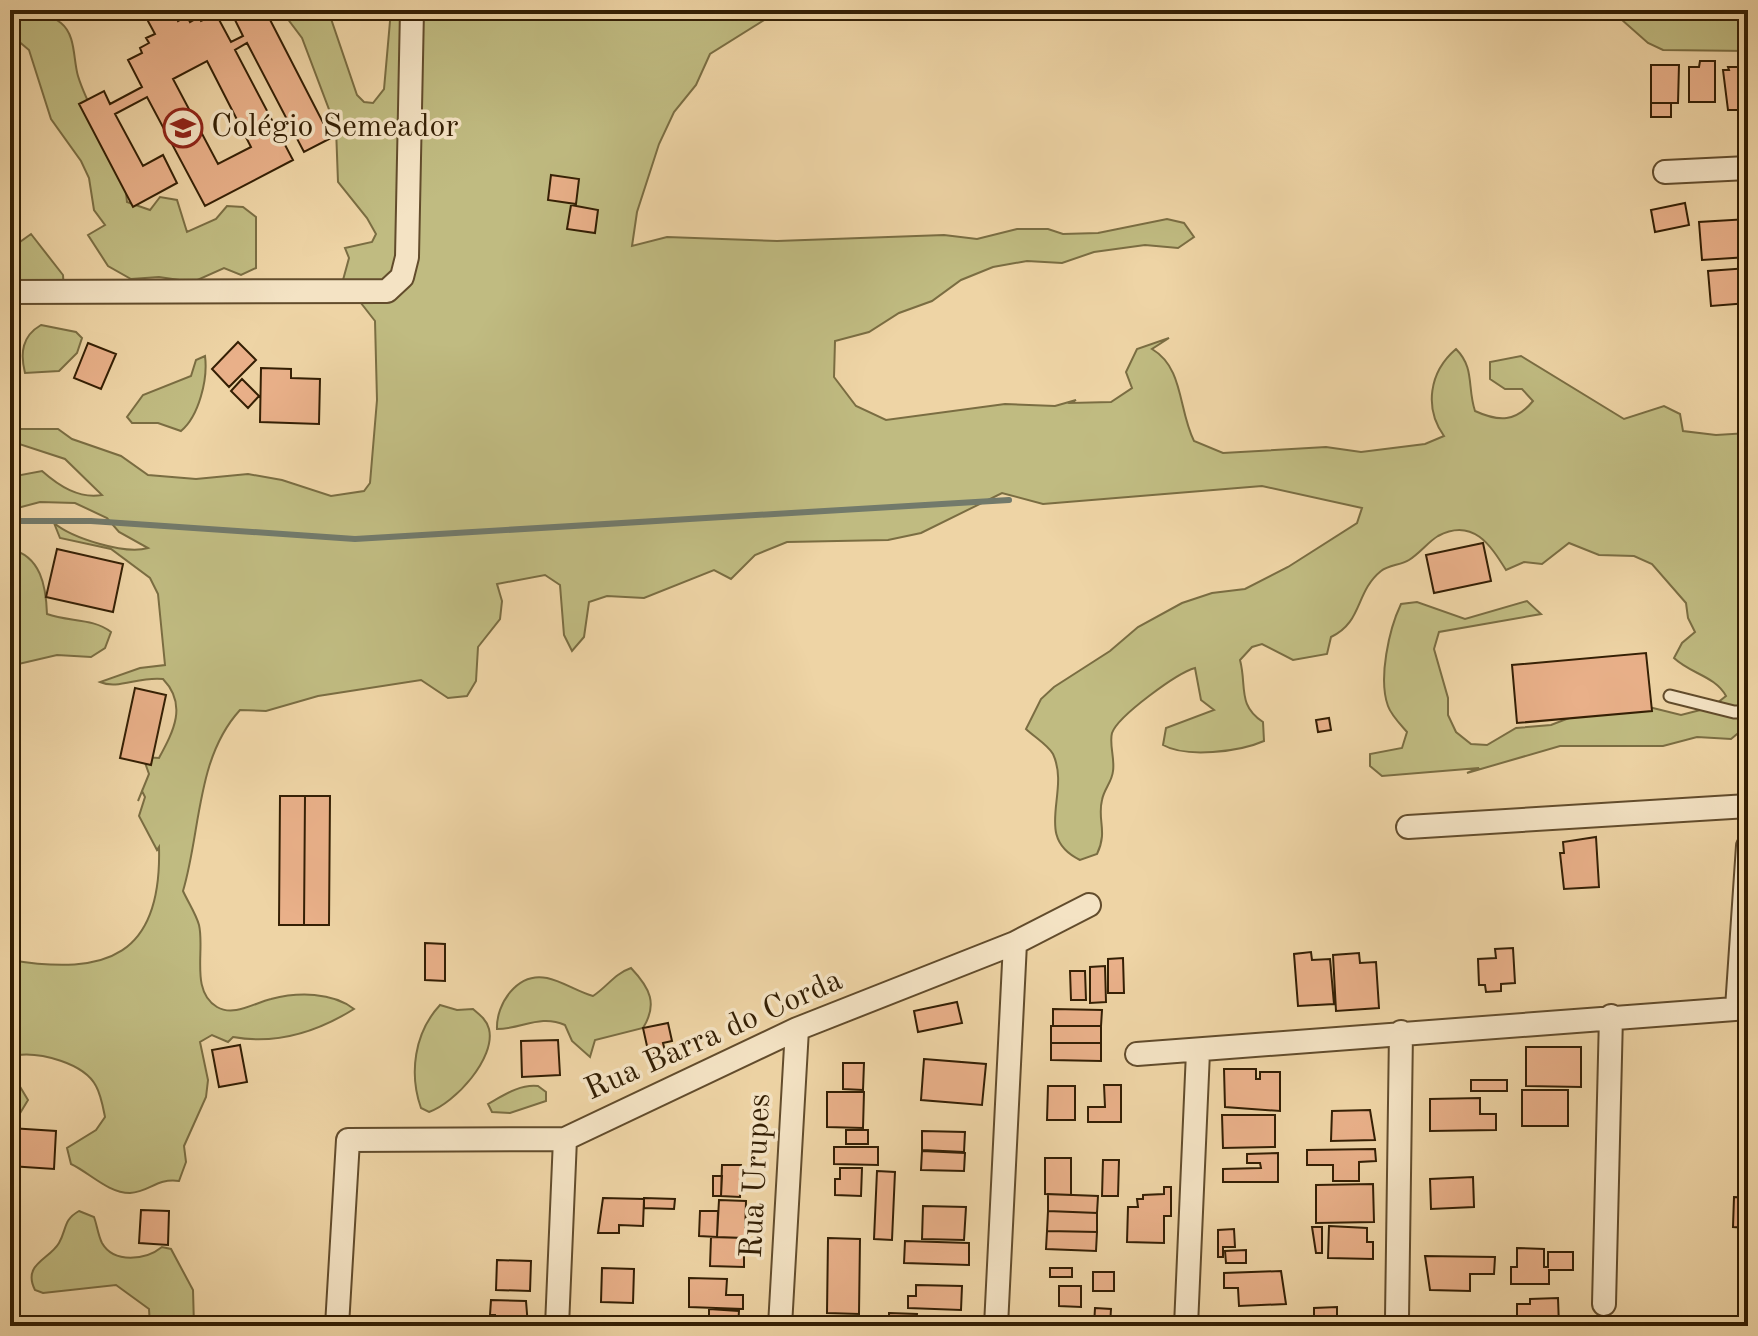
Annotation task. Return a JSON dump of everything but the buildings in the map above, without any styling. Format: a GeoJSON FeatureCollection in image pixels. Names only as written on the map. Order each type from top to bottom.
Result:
{"type":"FeatureCollection","features":[{"type":"Feature","properties":{"kind":"street"},"geometry":{"type":"LineString","coordinates":[[10,292],[387,291],[402,277],[407,257],[412,10]]}},
{"type":"Feature","properties":{"kind":"street"},"geometry":{"type":"LineString","coordinates":[[1665,172],[1748,168]]}},
{"type":"Feature","properties":{"kind":"street"},"geometry":{"type":"LineString","coordinates":[[1408,827],[1748,806]]}},
{"type":"Feature","properties":{"kind":"street"},"geometry":{"type":"LineString","coordinates":[[1137,1054],[1198,1052],[1401,1032],[1742,1008],[1748,846]]}},
{"type":"Feature","properties":{"kind":"street","name":"Rua Barra do Corda"},"geometry":{"type":"LineString","coordinates":[[337,1326],[348,1140],[565,1139],[797,1029],[1015,943],[1089,905]]}},
{"type":"Feature","properties":{"kind":"street"},"geometry":{"type":"LineString","coordinates":[[996,1326],[1015,943]]}},
{"type":"Feature","properties":{"kind":"street"},"geometry":{"type":"LineString","coordinates":[[1604,1304],[1611,1016]]}},
{"type":"Feature","properties":{"kind":"street","name":"Rua Urupes"},"geometry":{"type":"LineString","coordinates":[[780,1326],[797,1029]]}},
{"type":"Feature","properties":{"kind":"street"},"geometry":{"type":"LineString","coordinates":[[1397,1318],[1401,1032]]}},
{"type":"Feature","properties":{"kind":"street"},"geometry":{"type":"LineString","coordinates":[[1186,1326],[1198,1052]]}},
{"type":"Feature","properties":{"kind":"street"},"geometry":{"type":"LineString","coordinates":[[557,1326],[565,1139]]}},
{"type":"Feature","properties":{"kind":"lane"},"geometry":{"type":"LineString","coordinates":[[1670,696],[1734,712],[1748,712]]}},
{"type":"Feature","properties":{"kind":"shaded area"},"geometry":{"type":"Polygon","coordinates":[[[10,10],[43,13],[66,28],[72,41],[78,76],[114,153],[125,185],[127,202],[150,210],[160,197],[177,200],[187,232],[216,219],[227,206],[243,207],[256,217],[256,268],[241,275],[224,268],[193,282],[159,277],[131,279],[108,266],[88,235],[105,225],[94,210],[89,178],[81,161],[51,119],[29,50],[10,34],[10,10]]]}},
{"type":"Feature","properties":{"kind":"shaded area"},"geometry":{"type":"Polygon","coordinates":[[[281,10],[328,10],[357,95],[364,102],[373,103],[384,89],[391,10],[762,10],[769,17],[710,54],[696,85],[674,112],[659,144],[637,212],[632,246],[667,237],[777,241],[944,235],[977,239],[1017,229],[1048,229],[1063,234],[1098,233],[1167,219],[1184,223],[1194,237],[1178,248],[1145,245],[1094,252],[1062,263],[1027,261],[993,267],[961,280],[932,301],[899,313],[869,332],[835,341],[834,377],[856,406],[886,420],[1005,404],[1055,406],[1076,400],[1071,403],[1111,402],[1132,388],[1126,372],[1137,349],[1169,338],[1152,349],[1170,367],[1194,441],[1223,453],[1326,447],[1361,452],[1425,444],[1444,436],[1434,414],[1432,391],[1440,368],[1456,349],[1466,363],[1475,411],[1492,417],[1514,416],[1533,401],[1522,389],[1505,389],[1490,379],[1490,362],[1521,356],[1624,419],[1664,406],[1680,414],[1683,431],[1716,435],[1748,433],[1748,725],[1731,739],[1697,737],[1663,746],[1560,746],[1467,773],[1479,768],[1382,776],[1370,766],[1370,754],[1402,748],[1407,732],[1389,709],[1384,682],[1389,640],[1401,604],[1417,602],[1465,619],[1527,601],[1541,614],[1439,632],[1434,649],[1448,698],[1448,715],[1456,732],[1471,744],[1487,745],[1516,728],[1551,725],[1582,713],[1649,707],[1681,715],[1712,707],[1726,696],[1716,684],[1674,658],[1682,643],[1695,632],[1688,618],[1686,603],[1652,564],[1634,556],[1599,555],[1569,543],[1542,564],[1524,562],[1506,570],[1480,537],[1461,530],[1450,531],[1434,538],[1409,560],[1384,569],[1373,579],[1349,623],[1331,637],[1327,654],[1293,660],[1262,644],[1252,647],[1240,660],[1246,702],[1263,722],[1264,741],[1213,752],[1185,751],[1163,745],[1166,728],[1214,710],[1201,700],[1195,668],[1175,678],[1136,706],[1112,733],[1113,771],[1102,800],[1100,846],[1097,854],[1080,860],[1066,850],[1058,839],[1055,813],[1058,784],[1053,754],[1026,729],[1041,699],[1054,687],[1110,651],[1138,627],[1182,603],[1212,593],[1245,589],[1288,567],[1357,523],[1362,508],[1262,486],[1043,504],[1002,493],[921,533],[888,540],[787,542],[755,555],[731,579],[714,570],[644,598],[607,596],[589,602],[584,637],[572,651],[564,635],[560,585],[545,575],[497,584],[502,601],[500,619],[478,647],[476,681],[467,696],[448,698],[421,680],[318,696],[266,711],[240,710],[215,750],[207,773],[183,891],[199,925],[201,981],[209,1000],[217,1007],[230,1011],[281,997],[314,995],[336,999],[354,1009],[296,1035],[265,1039],[233,1037],[228,1042],[212,1035],[200,1042],[208,1080],[206,1097],[184,1146],[186,1162],[179,1181],[164,1181],[137,1192],[114,1190],[71,1164],[67,1148],[96,1130],[105,1117],[99,1093],[90,1078],[72,1065],[37,1055],[17,1055],[10,1070],[10,960],[75,964],[101,960],[122,950],[139,935],[151,913],[157,884],[159,847],[157,850],[139,816],[145,797],[142,791],[149,774],[143,757],[159,758],[173,728],[176,709],[171,689],[163,679],[114,684],[100,682],[140,668],[165,665],[158,594],[150,578],[111,549],[60,538],[54,523],[99,544],[138,550],[148,548],[119,532],[107,518],[75,503],[40,502],[10,510],[10,477],[42,471],[70,490],[85,495],[102,495],[65,459],[16,443],[10,429],[58,429],[72,439],[121,456],[148,475],[196,479],[248,474],[282,480],[331,496],[364,491],[370,483],[377,400],[375,321],[343,280],[349,258],[345,248],[372,242],[376,234],[338,182],[336,128],[302,38],[281,10]]]}},
{"type":"Feature","properties":{"kind":"shaded area"},"geometry":{"type":"Polygon","coordinates":[[[1619,10],[1704,10],[1717,16],[1748,15],[1748,51],[1663,50],[1648,43],[1622,20],[1619,10]]]}},
{"type":"Feature","properties":{"kind":"shaded area"},"geometry":{"type":"Polygon","coordinates":[[[31,234],[63,275],[64,291],[10,296],[10,241],[17,244],[31,234]]]}},
{"type":"Feature","properties":{"kind":"shaded area"},"geometry":{"type":"Polygon","coordinates":[[[41,325],[76,332],[82,338],[77,353],[59,371],[25,373],[23,359],[26,340],[41,325]]]}},
{"type":"Feature","properties":{"kind":"shaded area"},"geometry":{"type":"Polygon","coordinates":[[[205,356],[201,396],[193,416],[181,431],[158,423],[132,423],[127,417],[143,395],[191,376],[196,360],[205,356]]]}},
{"type":"Feature","properties":{"kind":"shaded area"},"geometry":{"type":"Polygon","coordinates":[[[10,549],[29,558],[35,565],[43,583],[47,614],[89,622],[111,632],[105,648],[91,657],[57,655],[10,666],[10,549]]]}},
{"type":"Feature","properties":{"kind":"shaded area"},"geometry":{"type":"Polygon","coordinates":[[[631,968],[650,996],[648,1019],[643,1028],[595,1040],[590,1057],[572,1041],[565,1025],[556,1022],[539,1021],[497,1029],[504,1000],[526,980],[547,978],[593,996],[631,968]]]}},
{"type":"Feature","properties":{"kind":"shaded area"},"geometry":{"type":"Polygon","coordinates":[[[440,1005],[457,1010],[473,1009],[489,1029],[489,1041],[480,1066],[471,1078],[450,1099],[429,1112],[421,1108],[417,1095],[416,1054],[424,1028],[440,1005]]]}},
{"type":"Feature","properties":{"kind":"shaded area"},"geometry":{"type":"Polygon","coordinates":[[[10,1070],[28,1100],[19,1115],[10,1118],[10,1070]]]}},
{"type":"Feature","properties":{"kind":"shaded area"},"geometry":{"type":"Polygon","coordinates":[[[538,1086],[546,1092],[546,1101],[510,1113],[492,1112],[488,1104],[518,1088],[538,1086]]]}},
{"type":"Feature","properties":{"kind":"shaded area"},"geometry":{"type":"Polygon","coordinates":[[[79,1211],[94,1217],[102,1243],[114,1254],[130,1258],[148,1255],[162,1247],[171,1249],[193,1290],[194,1326],[150,1326],[149,1309],[116,1285],[43,1293],[35,1290],[32,1281],[34,1268],[55,1249],[68,1221],[79,1211]]]}},
{"type":"Feature","properties":{"kind":"waterway"},"geometry":{"type":"LineString","coordinates":[[10,521],[91,521],[355,539],[1009,500]]}},
{"type":"Feature","properties":{"kind":"place","name":"Colégio Semeador"},"geometry":{"type":"Point","coordinates":[183,128]}}]}
